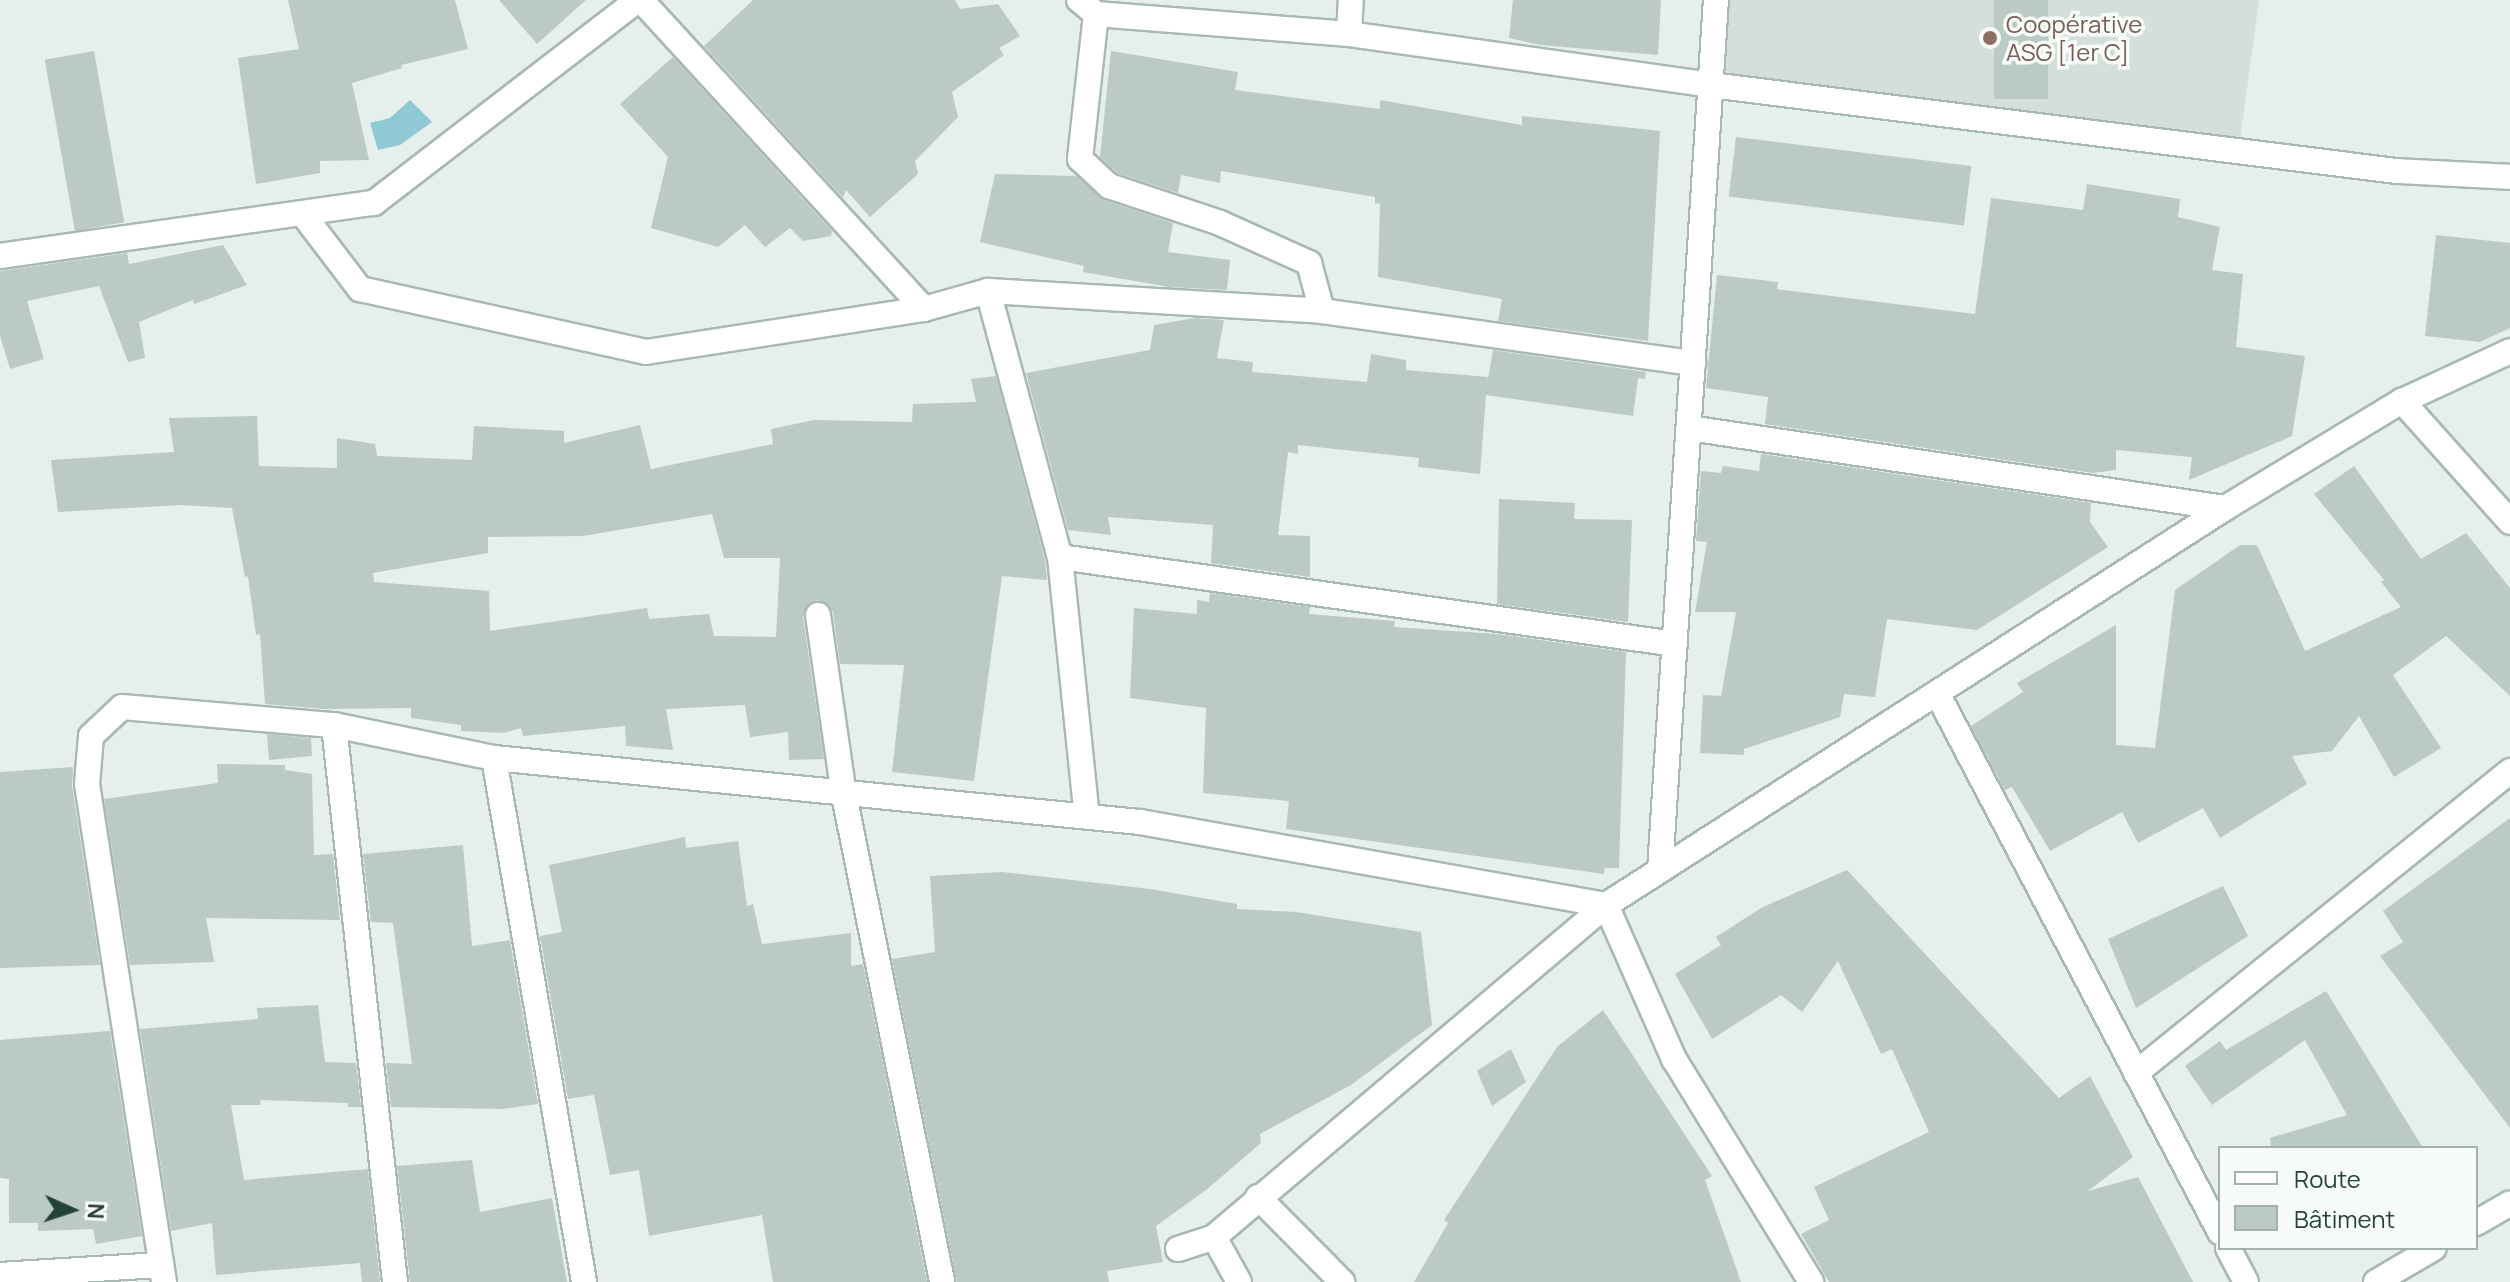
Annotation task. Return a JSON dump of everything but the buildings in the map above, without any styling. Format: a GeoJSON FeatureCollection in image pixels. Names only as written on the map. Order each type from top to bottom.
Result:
{"type":"FeatureCollection","features":[{"type":"Feature","properties":{"kind":"street"},"geometry":{"type":"LineString","coordinates":[[0,256],[374,203],[640,0],[924,309]]}},
{"type":"Feature","properties":{"kind":"street"},"geometry":{"type":"LineString","coordinates":[[1349,34],[1351,0]]}},
{"type":"Feature","properties":{"kind":"street"},"geometry":{"type":"LineString","coordinates":[[1660,870],[1716,0]]}},
{"type":"Feature","properties":{"kind":"street"},"geometry":{"type":"LineString","coordinates":[[1322,311],[1309,263],[1220,223],[1109,186],[1080,159],[1087,7],[1349,34],[1711,85],[2397,171],[2510,177]]}},
{"type":"Feature","properties":{"kind":"street"},"geometry":{"type":"LineString","coordinates":[[302,213],[360,289],[646,352],[924,309],[988,291],[1322,311],[1693,363]]}},
{"type":"Feature","properties":{"kind":"street"},"geometry":{"type":"LineString","coordinates":[[988,291],[1060,557],[1087,817]]}},
{"type":"Feature","properties":{"kind":"street"},"geometry":{"type":"LineString","coordinates":[[1178,1249],[1214,1237],[1606,905],[2225,508],[2402,401],[2510,351]]}},
{"type":"Feature","properties":{"kind":"street"},"geometry":{"type":"LineString","coordinates":[[2402,401],[2510,522]]}},
{"type":"Feature","properties":{"kind":"street"},"geometry":{"type":"LineString","coordinates":[[1689,428],[2225,508]]}},
{"type":"Feature","properties":{"kind":"street"},"geometry":{"type":"LineString","coordinates":[[1060,557],[1675,644]]}},
{"type":"Feature","properties":{"kind":"street"},"geometry":{"type":"LineString","coordinates":[[818,615],[844,795],[942,1282]]}},
{"type":"Feature","properties":{"kind":"street"},"geometry":{"type":"LineString","coordinates":[[1937,693],[2218,1228]]}},
{"type":"Feature","properties":{"kind":"street"},"geometry":{"type":"LineString","coordinates":[[5,1277],[162,1274],[87,784],[91,736],[122,707],[334,725],[494,758],[1140,822],[1606,905]]}},
{"type":"Feature","properties":{"kind":"street"},"geometry":{"type":"LineString","coordinates":[[334,725],[395,1282]]}},
{"type":"Feature","properties":{"kind":"street"},"geometry":{"type":"LineString","coordinates":[[494,758],[584,1282]]}},
{"type":"Feature","properties":{"kind":"street"},"geometry":{"type":"LineString","coordinates":[[2136,1073],[2510,771]]}},
{"type":"Feature","properties":{"kind":"street"},"geometry":{"type":"LineString","coordinates":[[1606,905],[1674,1059],[1811,1282]]}},
{"type":"Feature","properties":{"kind":"street"},"geometry":{"type":"LineString","coordinates":[[1258,1197],[1342,1282]]}},
{"type":"Feature","properties":{"kind":"street"},"geometry":{"type":"LineString","coordinates":[[2478,1222],[2510,1203]]}},
{"type":"Feature","properties":{"kind":"street"},"geometry":{"type":"LineString","coordinates":[[1214,1237],[1239,1282]]}},
{"type":"Feature","properties":{"kind":"street"},"geometry":{"type":"LineString","coordinates":[[2229,1250],[2246,1282]]}},
{"type":"Feature","properties":{"kind":"street"},"geometry":{"type":"LineString","coordinates":[[2376,1282],[2431,1250]]}},
{"type":"Feature","properties":{"kind":"shaded area","name":"Coopérative ASG [1er C]"},"geometry":{"type":"Polygon","coordinates":[[[1730,0],[2259,0],[2240,140],[1723,76],[1730,0]]]}},
{"type":"Feature","properties":{"kind":"water"},"geometry":{"type":"Polygon","coordinates":[[[410,100],[432,122],[400,145],[378,150],[370,123],[390,118],[410,100]]]}},
{"type":"Feature","properties":{"kind":"place","name":"Coopérative ASG [1er C]"},"geometry":{"type":"Point","coordinates":[1990,38]}}]}
